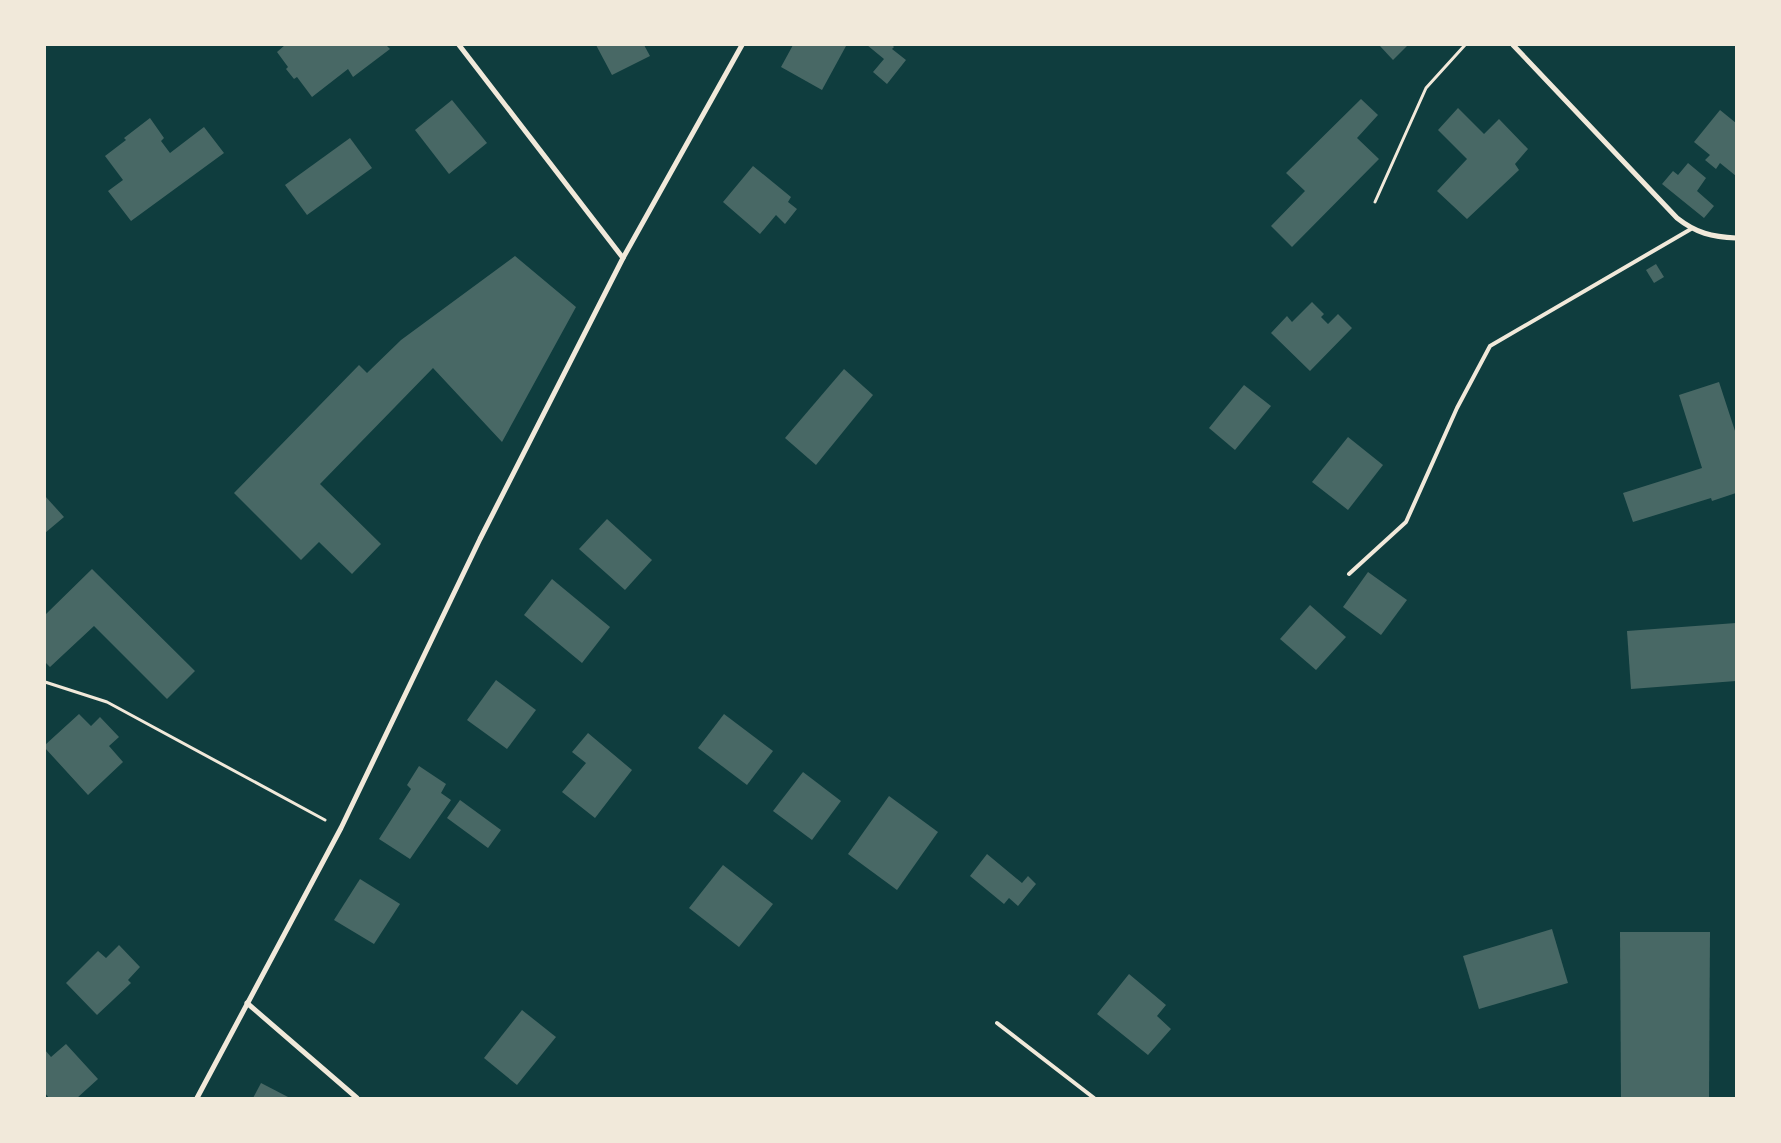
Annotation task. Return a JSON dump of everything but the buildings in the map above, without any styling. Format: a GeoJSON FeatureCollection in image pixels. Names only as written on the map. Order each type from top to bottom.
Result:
{"type":"FeatureCollection","features":[{"type":"Feature","properties":{"kind":"street"},"geometry":{"type":"LineString","coordinates":[[459,45],[623,258]]}},
{"type":"Feature","properties":{"kind":"street"},"geometry":{"type":"LineString","coordinates":[[197,1098],[341,828],[480,539],[623,258],[742,45]]}},
{"type":"Feature","properties":{"kind":"street"},"geometry":{"type":"LineString","coordinates":[[1513,45],[1648,190],[1692,229],[1713,237],[1736,238]]}},
{"type":"Feature","properties":{"kind":"street"},"geometry":{"type":"LineString","coordinates":[[247,1003],[357,1098]]}},
{"type":"Feature","properties":{"kind":"lane"},"geometry":{"type":"LineString","coordinates":[[1349,574],[1406,522],[1457,408],[1490,346],[1692,229]]}},
{"type":"Feature","properties":{"kind":"lane"},"geometry":{"type":"LineString","coordinates":[[997,1023],[1094,1098]]}},
{"type":"Feature","properties":{"kind":"path"},"geometry":{"type":"LineString","coordinates":[[1375,202],[1426,88],[1465,45]]}},
{"type":"Feature","properties":{"kind":"path"},"geometry":{"type":"LineString","coordinates":[[45,682],[107,702],[239,775],[341,828]]}}]}
